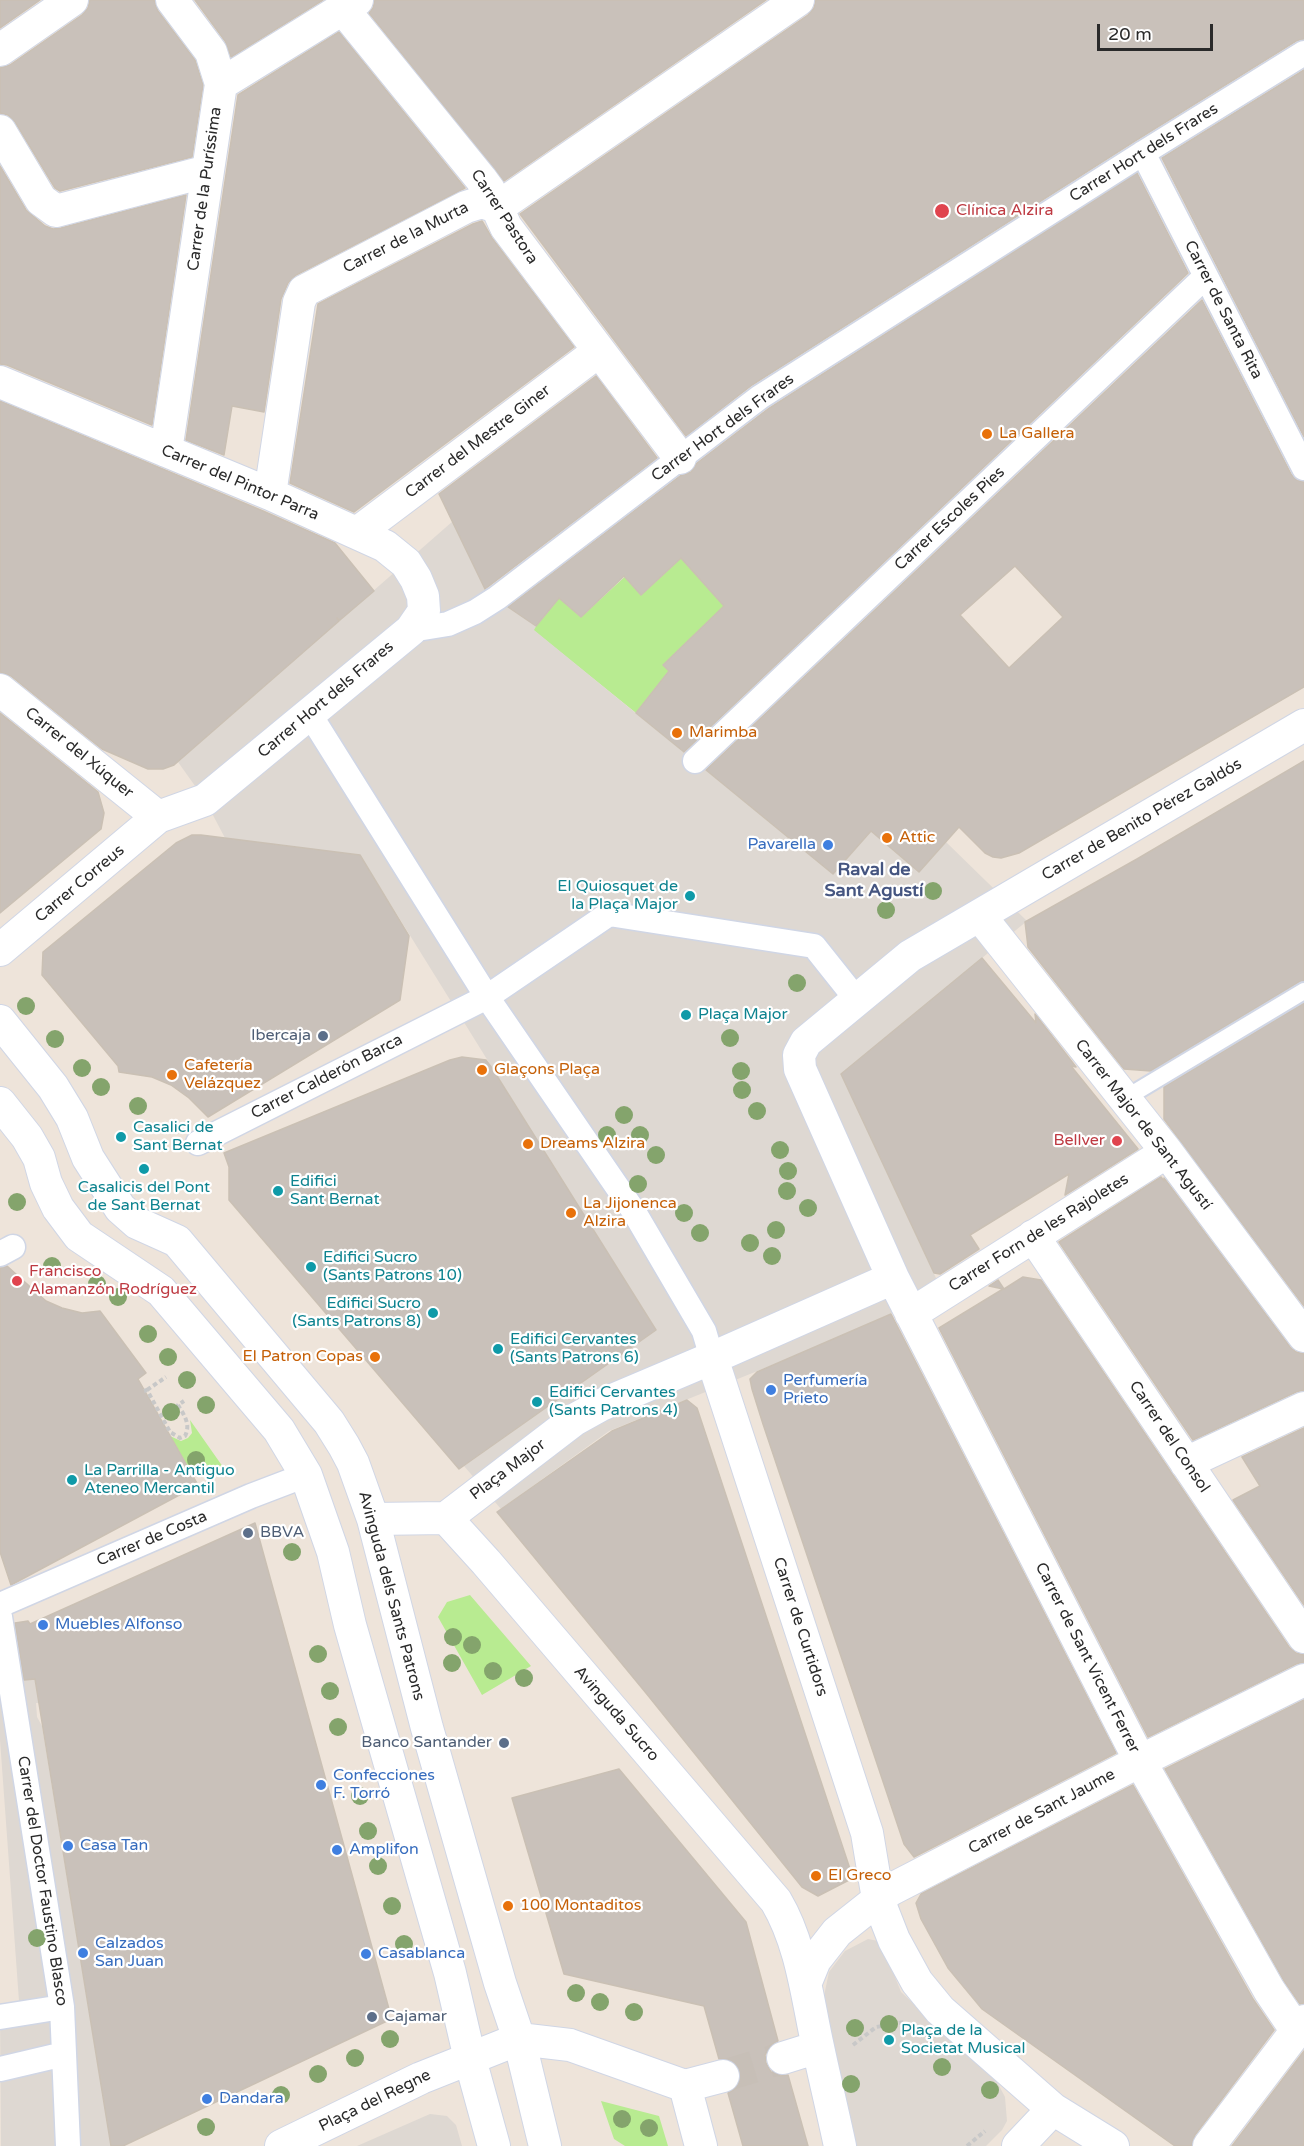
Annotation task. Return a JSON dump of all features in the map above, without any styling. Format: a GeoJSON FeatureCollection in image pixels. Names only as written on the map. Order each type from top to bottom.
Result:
{"type":"FeatureCollection","features":[{"type":"Feature","properties":{"kind":"street"},"geometry":{"type":"LineString","coordinates":[[0,50],[72,0]]}},
{"type":"Feature","properties":{"kind":"street"},"geometry":{"type":"LineString","coordinates":[[172,0],[211,52],[221,84]]}},
{"type":"Feature","properties":{"kind":"street"},"geometry":{"type":"LineString","coordinates":[[496,207],[794,1]]}},
{"type":"Feature","properties":{"kind":"street","name":"Carrer de la Puríssima"},"geometry":{"type":"LineString","coordinates":[[166,451],[221,84],[350,4]]}},
{"type":"Feature","properties":{"kind":"street","name":"Carrer Pastora"},"geometry":{"type":"LineString","coordinates":[[350,4],[481,178],[506,226],[680,458]]}},
{"type":"Feature","properties":{"kind":"street","name":"Carrer Hort dels Frares"},"geometry":{"type":"LineString","coordinates":[[158,817],[205,800],[411,630],[448,624],[475,612],[497,598],[760,397],[1304,53]]}},
{"type":"Feature","properties":{"kind":"street"},"geometry":{"type":"LineString","coordinates":[[0,131],[41,200],[56,211],[208,171]]}},
{"type":"Feature","properties":{"kind":"street","name":"Carrer de Santa Rita"},"geometry":{"type":"LineString","coordinates":[[1143,153],[1304,468]]}},
{"type":"Feature","properties":{"kind":"street","name":"Carrer de la Murta"},"geometry":{"type":"LineString","coordinates":[[270,494],[299,302],[304,291],[466,207],[482,202],[496,207]]}},
{"type":"Feature","properties":{"kind":"street","name":"Carrer Escoles Pies"},"geometry":{"type":"LineString","coordinates":[[695,761],[1205,277]]}},
{"type":"Feature","properties":{"kind":"street","name":"Carrer del Mestre Giner"},"geometry":{"type":"LineString","coordinates":[[357,533],[599,351]]}},
{"type":"Feature","properties":{"kind":"street","name":"Carrer del Pintor Parra"},"geometry":{"type":"LineString","coordinates":[[0,382],[270,494],[385,546],[406,563],[423,596],[424,611],[411,630]]}},
{"type":"Feature","properties":{"kind":"street","name":"Carrer del Xúquer"},"geometry":{"type":"LineString","coordinates":[[0,690],[158,817]]}},
{"type":"Feature","properties":{"kind":"street"},"geometry":{"type":"LineString","coordinates":[[309,713],[487,997],[633,1210],[704,1331],[712,1358]]}},
{"type":"Feature","properties":{"kind":"street","name":"Carrer de Benito Pérez Galdós"},"geometry":{"type":"LineString","coordinates":[[980,916],[1304,725]]}},
{"type":"Feature","properties":{"kind":"street","name":"Carrer Correus"},"geometry":{"type":"LineString","coordinates":[[0,950],[158,817]]}},
{"type":"Feature","properties":{"kind":"street","name":"Carrer Calderón Barca"},"geometry":{"type":"LineString","coordinates":[[198,1143],[487,997],[609,914],[814,946],[857,1000]]}},
{"type":"Feature","properties":{"kind":"street"},"geometry":{"type":"LineString","coordinates":[[893,1278],[800,1069],[799,1055],[806,1042],[910,956],[980,916]]}},
{"type":"Feature","properties":{"kind":"street","name":"Carrer Major de Sant Agustí"},"geometry":{"type":"LineString","coordinates":[[980,916],[1167,1152],[1304,1336]]}},
{"type":"Feature","properties":{"kind":"street","name":"Avinguda dels Sants Patrons"},"geometry":{"type":"LineString","coordinates":[[0,1021],[53,1087],[72,1118],[88,1158],[120,1208],[137,1223],[177,1241],[328,1422],[353,1463],[373,1520],[427,1728],[497,1972],[519,2038],[545,2146]]}},
{"type":"Feature","properties":{"kind":"street"},"geometry":{"type":"LineString","coordinates":[[0,1103],[27,1137],[39,1158],[46,1183],[58,1208],[79,1236],[162,1291],[279,1430],[306,1475],[333,1552],[350,1624],[450,1973],[470,2059],[494,2146]]}},
{"type":"Feature","properties":{"kind":"street","name":"Carrer Forn de les Rajoletes"},"geometry":{"type":"LineString","coordinates":[[911,1314],[1167,1152]]}},
{"type":"Feature","properties":{"kind":"street","name":"Carrer del Consol"},"geometry":{"type":"LineString","coordinates":[[1034,1236],[1304,1637]]}},
{"type":"Feature","properties":{"kind":"street","name":"Plaça Major"},"geometry":{"type":"LineString","coordinates":[[446,1518],[574,1420],[601,1405],[893,1278]]}},
{"type":"Feature","properties":{"kind":"street","name":"Carrer de Sant Vicent Ferrer"},"geometry":{"type":"LineString","coordinates":[[893,1278],[1140,1761],[1269,1990],[1300,2026]]}},
{"type":"Feature","properties":{"kind":"street","name":"Carrer de Curtidors"},"geometry":{"type":"LineString","coordinates":[[712,1358],[867,1833],[878,1899]]}},
{"type":"Feature","properties":{"kind":"street"},"geometry":{"type":"LineString","coordinates":[[1186,1463],[1304,1408]]}},
{"type":"Feature","properties":{"kind":"street","name":"Carrer de Costa"},"geometry":{"type":"LineString","coordinates":[[0,1605],[251,1496],[306,1475]]}},
{"type":"Feature","properties":{"kind":"street"},"geometry":{"type":"LineString","coordinates":[[373,1520],[446,1518]]}},
{"type":"Feature","properties":{"kind":"street","name":"Avinguda Sucro"},"geometry":{"type":"LineString","coordinates":[[446,1518],[776,1901],[786,1918],[806,1982]]}},
{"type":"Feature","properties":{"kind":"street","name":"Carrer del Doctor Faustino Blasco"},"geometry":{"type":"LineString","coordinates":[[0,1617],[62,2007],[68,2146]]}},
{"type":"Feature","properties":{"kind":"street","name":"Carrer de Sant Jaume"},"geometry":{"type":"LineString","coordinates":[[878,1899],[890,1890],[1140,1761],[1304,1680]]}},
{"type":"Feature","properties":{"kind":"street"},"geometry":{"type":"LineString","coordinates":[[840,2146],[833,2049],[806,1982],[815,1960],[837,1932],[878,1899],[894,1940],[917,1982],[940,2010],[1053,2109],[1113,2146]]}},
{"type":"Feature","properties":{"kind":"street"},"geometry":{"type":"LineString","coordinates":[[0,2017],[62,2007]]}},
{"type":"Feature","properties":{"kind":"street"},"geometry":{"type":"LineString","coordinates":[[1209,2146],[1300,2026]]}},
{"type":"Feature","properties":{"kind":"street"},"geometry":{"type":"LineString","coordinates":[[519,2038],[570,2045],[685,2086],[723,2076]]}},
{"type":"Feature","properties":{"kind":"street","name":"Plaça del Regne"},"geometry":{"type":"LineString","coordinates":[[281,2146],[420,2078],[519,2038]]}},
{"type":"Feature","properties":{"kind":"street"},"geometry":{"type":"LineString","coordinates":[[783,2058],[833,2049]]}},
{"type":"Feature","properties":{"kind":"street"},"geometry":{"type":"LineString","coordinates":[[0,2070],[64,2054]]}},
{"type":"Feature","properties":{"kind":"street"},"geometry":{"type":"LineString","coordinates":[[685,2086],[701,2146]]}},
{"type":"Feature","properties":{"kind":"street"},"geometry":{"type":"LineString","coordinates":[[1018,2146],[1053,2109]]}},
{"type":"Feature","properties":{"kind":"lane"},"geometry":{"type":"LineString","coordinates":[[1124,1100],[1304,991]]}},
{"type":"Feature","properties":{"kind":"path"},"geometry":{"type":"LineString","coordinates":[[166,1377],[146,1390],[170,1432],[180,1438],[188,1431],[187,1421],[178,1405],[184,1401]]}},
{"type":"Feature","properties":{"kind":"path"},"geometry":{"type":"LineString","coordinates":[[833,2049],[876,2027],[897,2022],[905,2022],[914,2026]]}},
{"type":"Feature","properties":{"kind":"path"},"geometry":{"type":"LineString","coordinates":[[967,2146],[988,2128]]}},
{"type":"Feature","properties":{"kind":"green space"},"geometry":{"type":"Polygon","coordinates":[[[681,558],[691,569],[700,562],[751,580],[664,664],[669,671],[636,713],[533,630],[559,598],[581,617],[630,572],[636,589],[641,595],[681,558]]]}},
{"type":"Feature","properties":{"kind":"green space"},"geometry":{"type":"Polygon","coordinates":[[[190,1420],[223,1467],[222,1471],[214,1476],[204,1461],[190,1470],[170,1436],[181,1441],[188,1438],[192,1433],[190,1420]]]}},
{"type":"Feature","properties":{"kind":"green space"},"geometry":{"type":"Polygon","coordinates":[[[470,1595],[531,1666],[482,1695],[438,1617],[447,1602],[470,1595]]]}},
{"type":"Feature","properties":{"kind":"green space"},"geometry":{"type":"Polygon","coordinates":[[[601,2101],[659,2116],[668,2146],[625,2146],[614,2139],[601,2101]]]}},
{"type":"Feature","properties":{"kind":"shaded area","name":"Plaça Major"},"geometry":{"type":"Polygon","coordinates":[[[453,521],[484,587],[536,626],[534,630],[833,874],[871,831],[919,872],[946,842],[1027,921],[841,1074],[942,1291],[802,1353],[609,1431],[501,1509],[464,1466],[608,1363],[585,1217],[360,855],[225,838],[205,800],[178,762],[453,521]]]}},
{"type":"Feature","properties":{"kind":"shaded area"},"geometry":{"type":"Polygon","coordinates":[[[0,1625],[26,1626],[39,1703],[36,1703],[37,1717],[42,1726],[110,2139],[121,2146],[1,2146],[0,2004],[19,2001],[0,1740],[0,1625]]]}},
{"type":"Feature","properties":{"kind":"shaded area","name":"Plaça de la Societat Musical"},"geometry":{"type":"Polygon","coordinates":[[[868,1939],[878,1941],[883,1947],[901,1992],[996,2080],[1005,2097],[1007,2121],[1002,2130],[986,2146],[856,2146],[820,2015],[829,1972],[845,1951],[868,1939]]]}},
{"type":"Feature","properties":{"kind":"shaded area"},"geometry":{"type":"Polygon","coordinates":[[[430,2114],[447,2116],[456,2125],[462,2146],[357,2146],[430,2114]]]}},
{"type":"Feature","properties":{"kind":"building"},"geometry":{"type":"Polygon","coordinates":[[[0,0],[40,0],[0,28],[0,0]]]}},
{"type":"Feature","properties":{"kind":"building"},"geometry":{"type":"Polygon","coordinates":[[[90,0],[154,0],[158,11],[195,60],[203,85],[192,157],[60,191],[55,188],[15,122],[8,115],[0,113],[0,68],[10,65],[82,15],[88,8],[90,0]]]}},
{"type":"Feature","properties":{"kind":"building"},"geometry":{"type":"Polygon","coordinates":[[[195,0],[323,0],[231,57],[225,41],[195,0]]]}},
{"type":"Feature","properties":{"kind":"building"},"geometry":{"type":"Polygon","coordinates":[[[375,0],[766,0],[504,181],[369,13],[375,0]]]}},
{"type":"Feature","properties":{"kind":"building"},"geometry":{"type":"Polygon","coordinates":[[[816,0],[1304,0],[1304,39],[1296,41],[1135,141],[752,385],[686,436],[520,214],[808,15],[814,8],[816,0]]]}},
{"type":"Feature","properties":{"kind":"building"},"geometry":{"type":"Polygon","coordinates":[[[339,32],[465,188],[296,275],[288,283],[281,299],[264,412],[232,406],[224,455],[186,440],[238,95],[339,32]]]}},
{"type":"Feature","properties":{"kind":"building"},"geometry":{"type":"Polygon","coordinates":[[[1304,70],[1304,437],[1162,158],[1304,70]]]}},
{"type":"Feature","properties":{"kind":"building"},"geometry":{"type":"Polygon","coordinates":[[[0,166],[26,210],[45,226],[53,229],[186,195],[152,425],[0,364],[0,166]]]}},
{"type":"Feature","properties":{"kind":"building"},"geometry":{"type":"Polygon","coordinates":[[[1137,173],[1188,273],[684,752],[636,713],[669,671],[663,665],[724,606],[681,558],[641,595],[624,576],[581,617],[559,598],[536,626],[508,607],[680,476],[691,472],[697,463],[768,409],[1137,173]]]}},
{"type":"Feature","properties":{"kind":"building"},"geometry":{"type":"Polygon","coordinates":[[[482,221],[492,238],[574,347],[354,512],[290,483],[318,304],[482,221]]]}},
{"type":"Feature","properties":{"kind":"building"},"geometry":{"type":"Polygon","coordinates":[[[1202,300],[1291,474],[1297,480],[1304,482],[1304,687],[1019,853],[1001,858],[993,857],[985,853],[959,827],[919,872],[871,831],[833,874],[706,770],[1202,300]],[[1015,566],[960,615],[1009,668],[1063,617],[1015,566]]]}},
{"type":"Feature","properties":{"kind":"building"},"geometry":{"type":"Polygon","coordinates":[[[596,376],[657,458],[485,589],[439,494],[596,376]]]}},
{"type":"Feature","properties":{"kind":"building"},"geometry":{"type":"Polygon","coordinates":[[[0,401],[335,543],[374,591],[340,620],[337,618],[339,621],[174,765],[163,769],[148,769],[102,749],[11,676],[0,672],[0,401]]]}},
{"type":"Feature","properties":{"kind":"building"},"geometry":{"type":"Polygon","coordinates":[[[0,713],[98,792],[104,813],[101,829],[0,913],[0,713]]]}},
{"type":"Feature","properties":{"kind":"building"},"geometry":{"type":"Polygon","coordinates":[[[1304,761],[1304,981],[1151,1071],[1124,1069],[1028,947],[1025,922],[1304,761]]]}},
{"type":"Feature","properties":{"kind":"building"},"geometry":{"type":"Polygon","coordinates":[[[192,835],[360,855],[409,936],[400,1000],[208,1117],[189,1098],[171,1085],[152,1077],[119,1072],[118,1066],[42,975],[43,952],[176,843],[192,835]]]}},
{"type":"Feature","properties":{"kind":"building"},"geometry":{"type":"Polygon","coordinates":[[[982,958],[1036,1023],[1035,1014],[1076,1067],[1071,1066],[1138,1149],[1065,1195],[1069,1174],[970,1235],[979,1249],[940,1274],[934,1273],[841,1074],[982,958]]]}},
{"type":"Feature","properties":{"kind":"building"},"geometry":{"type":"Polygon","coordinates":[[[1304,1003],[1304,1306],[1164,1119],[1164,1087],[1304,1003]]]}},
{"type":"Feature","properties":{"kind":"building"},"geometry":{"type":"Polygon","coordinates":[[[462,1057],[486,1060],[492,1068],[656,1330],[459,1469],[229,1200],[229,1167],[224,1153],[462,1057]]]}},
{"type":"Feature","properties":{"kind":"building"},"geometry":{"type":"Polygon","coordinates":[[[1161,1177],[1290,1347],[1304,1354],[1304,1390],[1193,1440],[1059,1242],[1161,1177]]]}},
{"type":"Feature","properties":{"kind":"building"},"geometry":{"type":"Polygon","coordinates":[[[7,1266],[46,1301],[82,1313],[100,1311],[146,1373],[138,1379],[198,1485],[11,1585],[0,1552],[0,1268],[7,1266]]]}},
{"type":"Feature","properties":{"kind":"building"},"geometry":{"type":"Polygon","coordinates":[[[1023,1277],[1041,1280],[1289,1647],[1296,1653],[1304,1655],[1304,1662],[1148,1737],[939,1328],[1003,1289],[989,1286],[998,1280],[1004,1289],[1023,1277]]]}},
{"type":"Feature","properties":{"kind":"building"},"geometry":{"type":"Polygon","coordinates":[[[891,1314],[1116,1753],[914,1857],[904,1844],[763,1424],[750,1379],[757,1372],[891,1314]]]}},
{"type":"Feature","properties":{"kind":"building"},"geometry":{"type":"Polygon","coordinates":[[[687,1400],[697,1408],[853,1878],[818,1896],[802,1887],[497,1512],[612,1431],[687,1400]]]}},
{"type":"Feature","properties":{"kind":"building"},"geometry":{"type":"Polygon","coordinates":[[[1304,1428],[1304,1605],[1233,1500],[1260,1486],[1242,1457],[1304,1428]]]}},
{"type":"Feature","properties":{"kind":"building"},"geometry":{"type":"Polygon","coordinates":[[[255,1523],[389,2009],[387,2021],[123,2146],[111,2146],[35,1679],[24,1680],[15,1623],[28,1621],[30,1624],[255,1523]]]}},
{"type":"Feature","properties":{"kind":"building"},"geometry":{"type":"Polygon","coordinates":[[[1304,1700],[1304,2003],[1300,2004],[1284,1981],[1165,1769],[1304,1700]]]}},
{"type":"Feature","properties":{"kind":"building"},"geometry":{"type":"Polygon","coordinates":[[[619,1769],[746,1922],[778,2041],[769,2046],[765,2055],[766,2063],[771,2072],[780,2076],[788,2075],[808,2146],[743,2146],[728,2093],[735,2089],[740,2081],[740,2071],[736,2064],[728,2059],[719,2059],[704,2006],[564,1974],[512,1798],[619,1769]]]}},
{"type":"Feature","properties":{"kind":"building"},"geometry":{"type":"Polygon","coordinates":[[[1133,1785],[1253,1999],[1274,2030],[1195,2135],[1191,2146],[1175,2146],[982,2009],[948,1968],[921,1919],[916,1903],[921,1894],[1133,1785]]]}},
{"type":"Feature","properties":{"kind":"building"},"geometry":{"type":"Polygon","coordinates":[[[1304,2051],[1304,2146],[1232,2146],[1304,2051]]]}},
{"type":"Feature","properties":{"kind":"tunnel"},"geometry":{"type":"LineString","coordinates":[[723,2076],[783,2058]]}},
{"type":"Feature","properties":{"kind":"place","name":"Clínica Alzira"},"geometry":{"type":"Point","coordinates":[942,211]}},
{"type":"Feature","properties":{"kind":"place","name":"La Gallera"},"geometry":{"type":"Point","coordinates":[987,434]}},
{"type":"Feature","properties":{"kind":"place","name":"Marimba"},"geometry":{"type":"Point","coordinates":[677,733]}},
{"type":"Feature","properties":{"kind":"place","name":"Attic"},"geometry":{"type":"Point","coordinates":[887,838]}},
{"type":"Feature","properties":{"kind":"place","name":"Pavarella"},"geometry":{"type":"Point","coordinates":[828,845]}},
{"type":"Feature","properties":{"kind":"place","name":"El Quiosquet de la Plaça Major"},"geometry":{"type":"Point","coordinates":[690,896]}},
{"type":"Feature","properties":{"kind":"place","name":"Plaça Major"},"geometry":{"type":"Point","coordinates":[686,1015]}},
{"type":"Feature","properties":{"kind":"place","name":"Ibercaja"},"geometry":{"type":"Point","coordinates":[323,1036]}},
{"type":"Feature","properties":{"kind":"place","name":"Glaçons Plaça"},"geometry":{"type":"Point","coordinates":[482,1070]}},
{"type":"Feature","properties":{"kind":"place","name":"Cafetería Velázquez"},"geometry":{"type":"Point","coordinates":[172,1075]}},
{"type":"Feature","properties":{"kind":"place","name":"Casalici de Sant Bernat"},"geometry":{"type":"Point","coordinates":[121,1137]}},
{"type":"Feature","properties":{"kind":"place","name":"Bellver"},"geometry":{"type":"Point","coordinates":[1117,1141]}},
{"type":"Feature","properties":{"kind":"place","name":"Dreams Alzira"},"geometry":{"type":"Point","coordinates":[528,1144]}},
{"type":"Feature","properties":{"kind":"place","name":"Casalicis del Pont de Sant Bernat"},"geometry":{"type":"Point","coordinates":[144,1169]}},
{"type":"Feature","properties":{"kind":"place","name":"Edifici Sant Bernat"},"geometry":{"type":"Point","coordinates":[278,1191]}},
{"type":"Feature","properties":{"kind":"place","name":"La Jijonenca Alzira"},"geometry":{"type":"Point","coordinates":[571,1213]}},
{"type":"Feature","properties":{"kind":"place","name":"Edifici Sucro (Sants Patrons 10)"},"geometry":{"type":"Point","coordinates":[311,1267]}},
{"type":"Feature","properties":{"kind":"place","name":"Francisco Alamanzón Rodríguez"},"geometry":{"type":"Point","coordinates":[17,1281]}},
{"type":"Feature","properties":{"kind":"place","name":"Edifici Sucro (Sants Patrons 8)"},"geometry":{"type":"Point","coordinates":[433,1313]}},
{"type":"Feature","properties":{"kind":"place","name":"Edifici Cervantes (Sants Patrons 6)"},"geometry":{"type":"Point","coordinates":[498,1349]}},
{"type":"Feature","properties":{"kind":"place","name":"El Patron Copas"},"geometry":{"type":"Point","coordinates":[375,1357]}},
{"type":"Feature","properties":{"kind":"place","name":"Perfumería Prieto"},"geometry":{"type":"Point","coordinates":[771,1390]}},
{"type":"Feature","properties":{"kind":"place","name":"Edifici Cervantes (Sants Patrons 4)"},"geometry":{"type":"Point","coordinates":[537,1402]}},
{"type":"Feature","properties":{"kind":"place","name":"La Parrilla - Antiguo Ateneo Mercantil"},"geometry":{"type":"Point","coordinates":[72,1480]}},
{"type":"Feature","properties":{"kind":"place","name":"BBVA"},"geometry":{"type":"Point","coordinates":[248,1533]}},
{"type":"Feature","properties":{"kind":"place","name":"Muebles Alfonso"},"geometry":{"type":"Point","coordinates":[43,1625]}},
{"type":"Feature","properties":{"kind":"place","name":"Banco Santander"},"geometry":{"type":"Point","coordinates":[504,1743]}},
{"type":"Feature","properties":{"kind":"place","name":"Confecciones F. Torró"},"geometry":{"type":"Point","coordinates":[321,1785]}},
{"type":"Feature","properties":{"kind":"place","name":"Casa Tan"},"geometry":{"type":"Point","coordinates":[68,1846]}},
{"type":"Feature","properties":{"kind":"place","name":"Amplifon"},"geometry":{"type":"Point","coordinates":[337,1850]}},
{"type":"Feature","properties":{"kind":"place","name":"El Greco"},"geometry":{"type":"Point","coordinates":[816,1876]}},
{"type":"Feature","properties":{"kind":"place","name":"100 Montaditos"},"geometry":{"type":"Point","coordinates":[508,1906]}},
{"type":"Feature","properties":{"kind":"place","name":"Calzados San Juan"},"geometry":{"type":"Point","coordinates":[83,1953]}},
{"type":"Feature","properties":{"kind":"place","name":"Casablanca"},"geometry":{"type":"Point","coordinates":[366,1954]}},
{"type":"Feature","properties":{"kind":"place","name":"Cajamar"},"geometry":{"type":"Point","coordinates":[372,2017]}},
{"type":"Feature","properties":{"kind":"place","name":"Plaça de la Societat Musical"},"geometry":{"type":"Point","coordinates":[889,2040]}},
{"type":"Feature","properties":{"kind":"place","name":"Dandara"},"geometry":{"type":"Point","coordinates":[207,2099]}},
{"type":"Feature","properties":{"kind":"district","name":"Raval de Sant Agustí"},"geometry":{"type":"Point","coordinates":[874,880]}}]}
